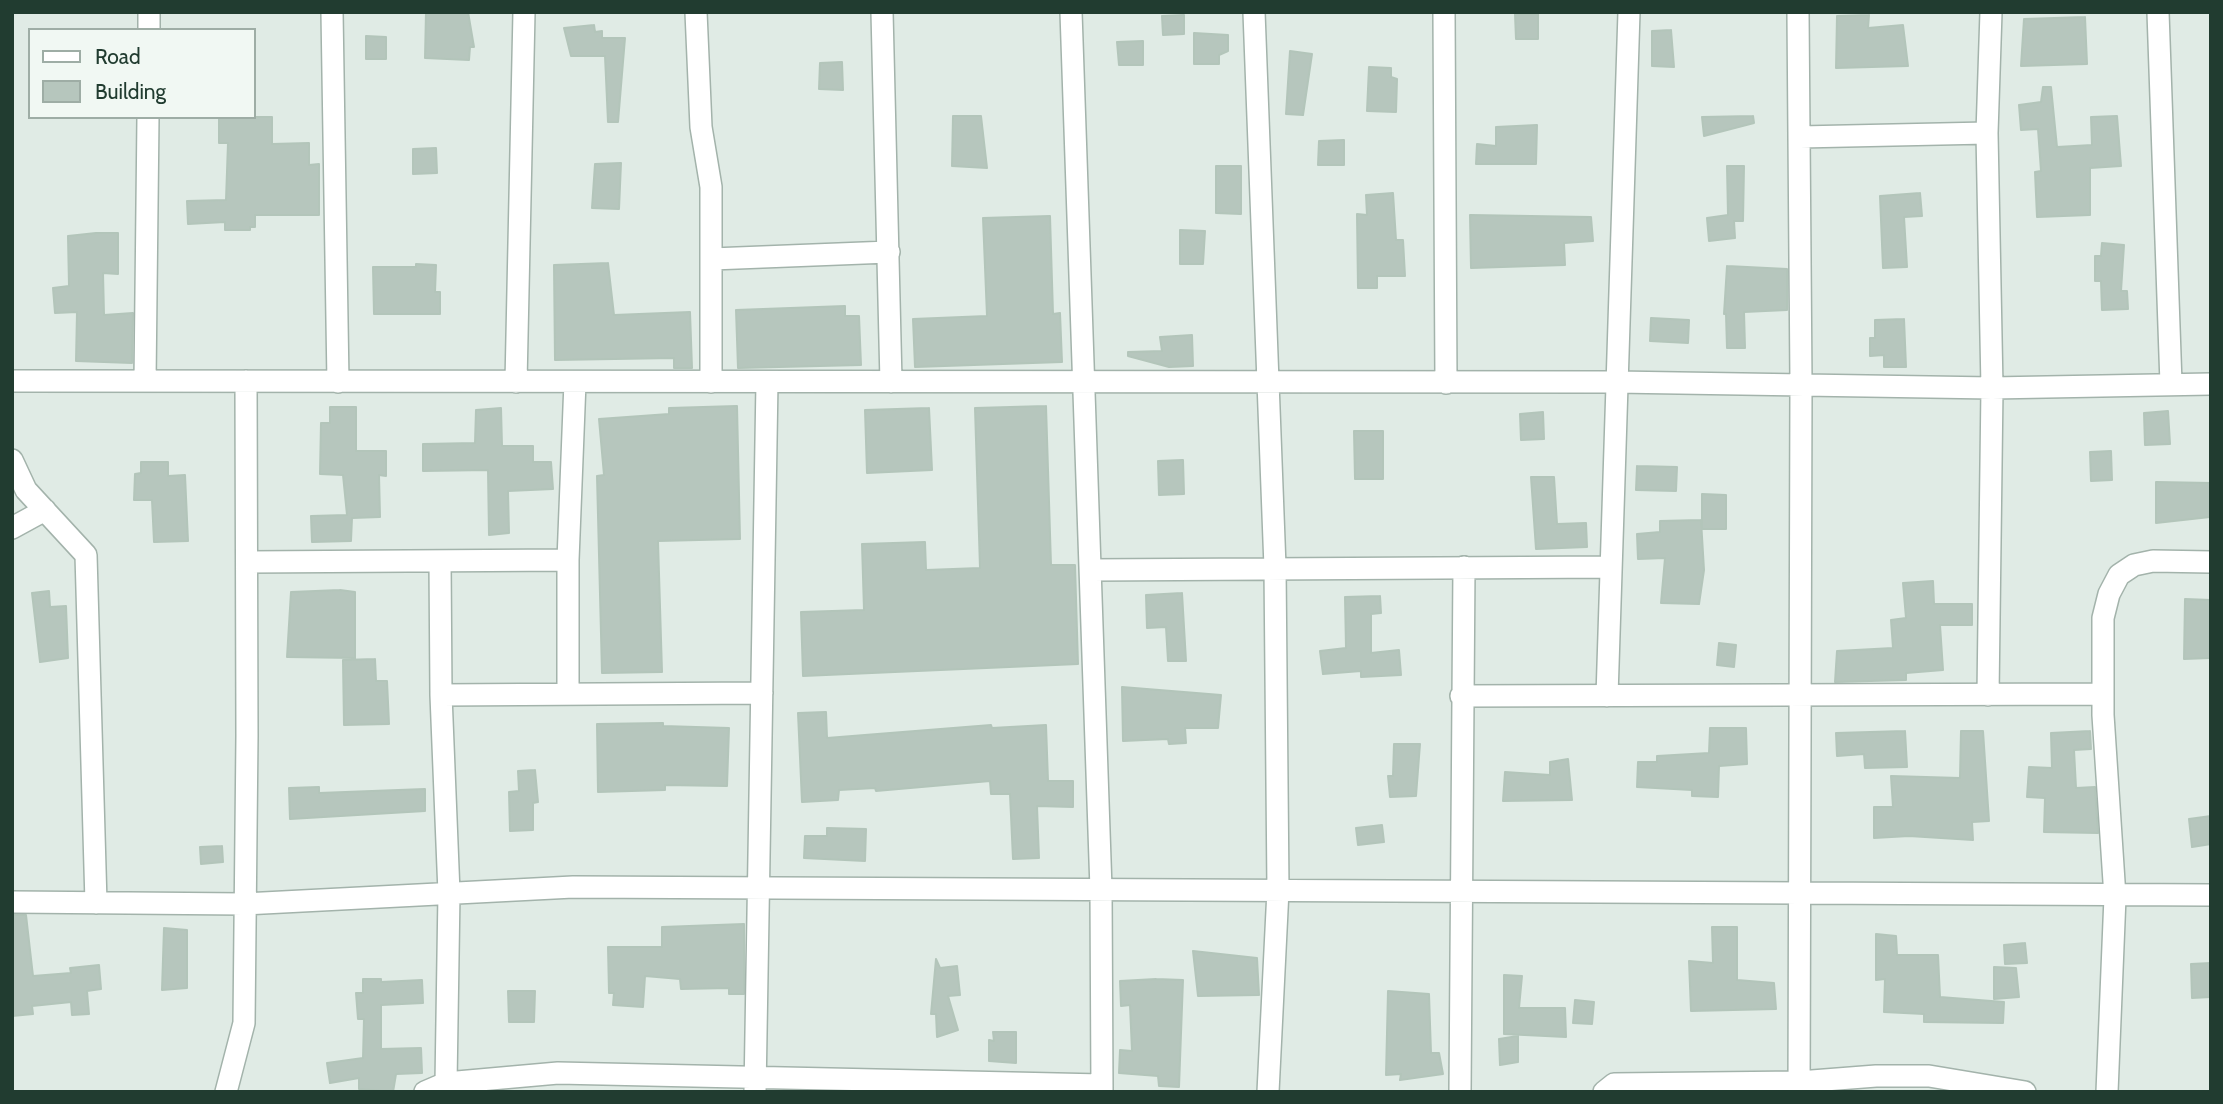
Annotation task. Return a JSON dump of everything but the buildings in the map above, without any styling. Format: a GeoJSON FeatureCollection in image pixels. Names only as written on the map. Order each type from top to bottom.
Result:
{"type":"FeatureCollection","features":[{"type":"Feature","properties":{"kind":"street"},"geometry":{"type":"LineString","coordinates":[[332,12],[338,382]]}},
{"type":"Feature","properties":{"kind":"street"},"geometry":{"type":"LineString","coordinates":[[516,382],[524,12]]}},
{"type":"Feature","properties":{"kind":"street"},"geometry":{"type":"LineString","coordinates":[[696,12],[701,127],[711,187],[711,382]]}},
{"type":"Feature","properties":{"kind":"street"},"geometry":{"type":"LineString","coordinates":[[883,12],[891,382]]}},
{"type":"Feature","properties":{"kind":"street"},"geometry":{"type":"LineString","coordinates":[[425,1092],[446,1083],[1102,1088],[1101,889],[1071,12]]}},
{"type":"Feature","properties":{"kind":"street"},"geometry":{"type":"LineString","coordinates":[[1254,12],[1275,567],[1278,890],[1268,1092]]}},
{"type":"Feature","properties":{"kind":"street"},"geometry":{"type":"LineString","coordinates":[[1444,12],[1446,383]]}},
{"type":"Feature","properties":{"kind":"street"},"geometry":{"type":"LineString","coordinates":[[1607,696],[1629,12]]}},
{"type":"Feature","properties":{"kind":"street"},"geometry":{"type":"LineString","coordinates":[[1798,12],[1801,383],[1799,1087]]}},
{"type":"Feature","properties":{"kind":"street"},"geometry":{"type":"LineString","coordinates":[[1988,695],[1992,388],[1987,133],[1990,12]]}},
{"type":"Feature","properties":{"kind":"street"},"geometry":{"type":"LineString","coordinates":[[2158,12],[2171,384]]}},
{"type":"Feature","properties":{"kind":"street"},"geometry":{"type":"LineString","coordinates":[[145,382],[148,119]]}},
{"type":"Feature","properties":{"kind":"street"},"geometry":{"type":"LineString","coordinates":[[1800,137],[1987,133]]}},
{"type":"Feature","properties":{"kind":"street"},"geometry":{"type":"LineString","coordinates":[[712,258],[889,252]]}},
{"type":"Feature","properties":{"kind":"street"},"geometry":{"type":"LineString","coordinates":[[12,381],[1801,383],[1992,388],[2211,384]]}},
{"type":"Feature","properties":{"kind":"street"},"geometry":{"type":"LineString","coordinates":[[226,1092],[244,1023],[248,562],[246,381]]}},
{"type":"Feature","properties":{"kind":"street"},"geometry":{"type":"LineString","coordinates":[[568,694],[568,560],[576,382]]}},
{"type":"Feature","properties":{"kind":"street"},"geometry":{"type":"LineString","coordinates":[[756,1085],[767,382]]}},
{"type":"Feature","properties":{"kind":"street"},"geometry":{"type":"LineString","coordinates":[[12,460],[26,490],[86,555],[96,903]]}},
{"type":"Feature","properties":{"kind":"street"},"geometry":{"type":"LineString","coordinates":[[12,528],[45,510]]}},
{"type":"Feature","properties":{"kind":"street"},"geometry":{"type":"LineString","coordinates":[[248,562],[568,560]]}},
{"type":"Feature","properties":{"kind":"street"},"geometry":{"type":"LineString","coordinates":[[440,561],[441,695],[449,893],[446,1083]]}},
{"type":"Feature","properties":{"kind":"street"},"geometry":{"type":"LineString","coordinates":[[2107,1092],[2110,1079],[2115,894],[2103,694],[2103,618],[2109,594],[2119,575],[2134,565],[2153,561],[2211,562]]}},
{"type":"Feature","properties":{"kind":"street"},"geometry":{"type":"LineString","coordinates":[[1460,1092],[1464,567]]}},
{"type":"Feature","properties":{"kind":"street"},"geometry":{"type":"LineString","coordinates":[[1091,570],[1611,567]]}},
{"type":"Feature","properties":{"kind":"street"},"geometry":{"type":"LineString","coordinates":[[441,695],[762,692]]}},
{"type":"Feature","properties":{"kind":"street"},"geometry":{"type":"LineString","coordinates":[[1461,696],[2103,694]]}},
{"type":"Feature","properties":{"kind":"street"},"geometry":{"type":"LineString","coordinates":[[12,902],[244,904],[573,887],[2211,895]]}},
{"type":"Feature","properties":{"kind":"street"},"geometry":{"type":"LineString","coordinates":[[1889,1076],[1910,1092]]}},
{"type":"Feature","properties":{"kind":"street"},"geometry":{"type":"LineString","coordinates":[[1604,1092],[1614,1084],[1799,1087],[1889,1076],[1929,1076],[2025,1092]]}}]}
